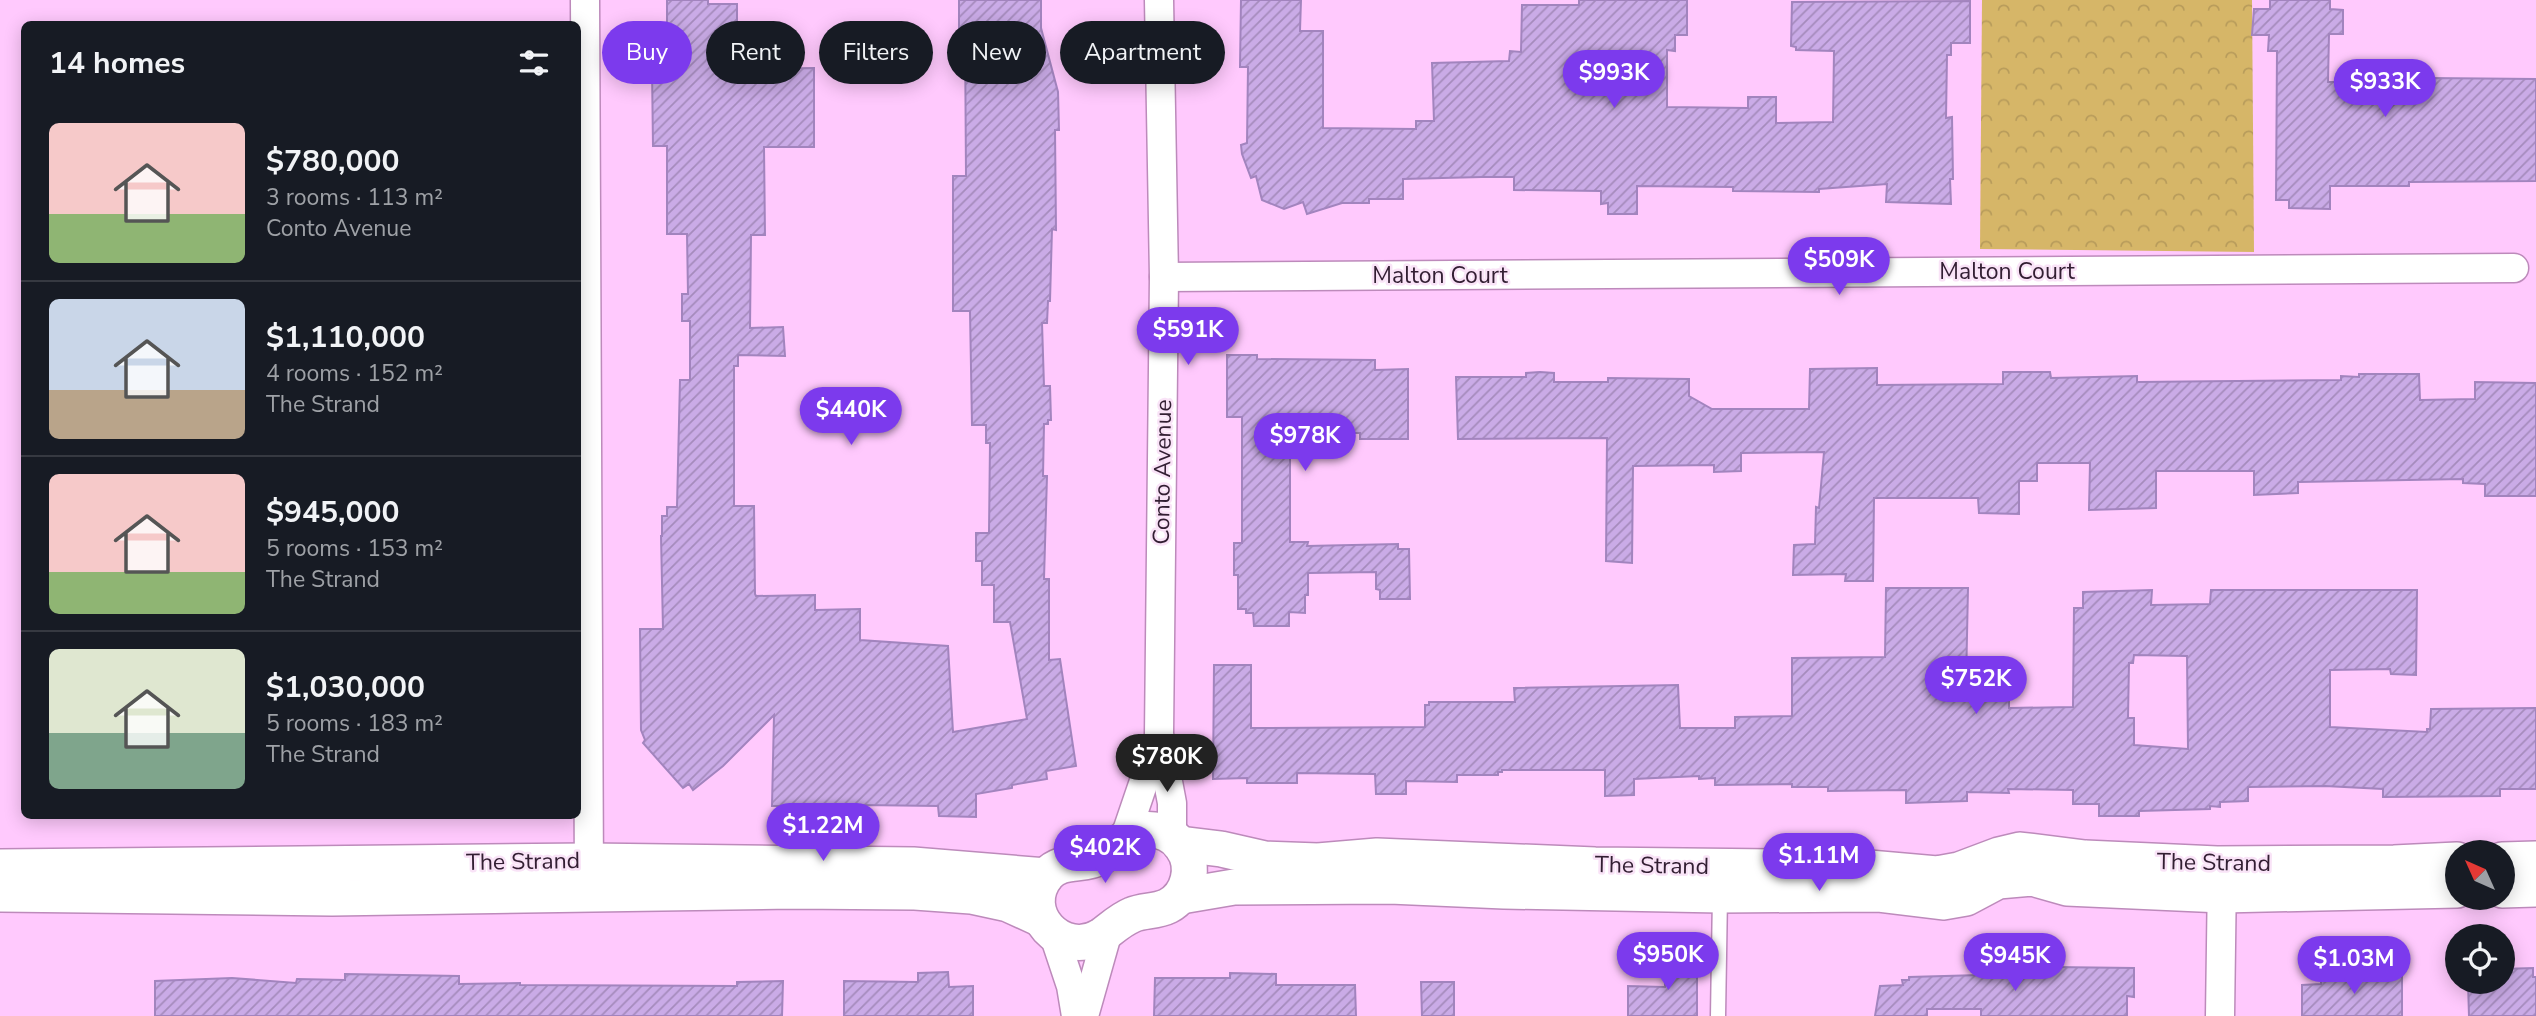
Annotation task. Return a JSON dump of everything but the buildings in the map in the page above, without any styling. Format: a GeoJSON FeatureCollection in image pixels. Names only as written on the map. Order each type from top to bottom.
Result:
{"type":"FeatureCollection","features":[{"type":"Feature","properties":{"kind":"street"},"geometry":{"type":"LineString","coordinates":[[584,0],[589,877]]}},
{"type":"Feature","properties":{"kind":"street","name":"Conto Avenue"},"geometry":{"type":"LineString","coordinates":[[1158,0],[1164,277],[1159,734],[1176,840]]}},
{"type":"Feature","properties":{"kind":"street","name":"Malton Court"},"geometry":{"type":"LineString","coordinates":[[1164,277],[2514,268]]}},
{"type":"Feature","properties":{"kind":"street","name":"Conto Avenue"},"geometry":{"type":"LineString","coordinates":[[1125,837],[1159,734]]}},
{"type":"Feature","properties":{"kind":"street","name":"The Strand"},"geometry":{"type":"LineString","coordinates":[[1125,837],[1148,829],[1176,840],[1265,859],[1318,861],[1377,856],[1595,865],[1835,865],[1937,874],[1959,870],[2020,850],[2222,879],[2445,889]]}},
{"type":"Feature","properties":{"kind":"street"},"geometry":{"type":"LineString","coordinates":[[1076,1016],[1071,986],[1037,899],[1046,876],[1052,870],[1068,863],[1100,857],[1125,837]]}},
{"type":"Feature","properties":{"kind":"street"},"geometry":{"type":"LineString","coordinates":[[1176,840],[1187,856],[1189,872],[1181,896]]}},
{"type":"Feature","properties":{"kind":"street"},"geometry":{"type":"LineString","coordinates":[[2515,860],[2536,859]]}},
{"type":"Feature","properties":{"kind":"street","name":"The Strand"},"geometry":{"type":"LineString","coordinates":[[0,867],[589,877],[792,891],[915,892],[971,896],[1008,904],[1069,942],[1086,942],[1133,915],[1168,906],[1181,896],[1234,887],[1391,886],[1720,895],[1877,894],[1943,902],[1966,898],[1998,881],[2032,878],[2067,888],[2222,879],[2445,861]]}},
{"type":"Feature","properties":{"kind":"street","name":"The Strand"},"geometry":{"type":"LineString","coordinates":[[0,894],[332,898],[589,877],[913,865],[1046,876]]}},
{"type":"Feature","properties":{"kind":"street"},"geometry":{"type":"LineString","coordinates":[[2220,1016],[2222,879]]}},
{"type":"Feature","properties":{"kind":"street"},"geometry":{"type":"LineString","coordinates":[[2515,890],[2536,889]]}},
{"type":"Feature","properties":{"kind":"street"},"geometry":{"type":"LineString","coordinates":[[1084,1016],[1108,931]]}},
{"type":"Feature","properties":{"kind":"lane"},"geometry":{"type":"LineString","coordinates":[[1718,1016],[1720,895]]}},
{"type":"Feature","properties":{"kind":"green space"},"geometry":{"type":"Polygon","coordinates":[[[1982,0],[2252,0],[2254,252],[1980,249],[1982,0]]]}}]}
